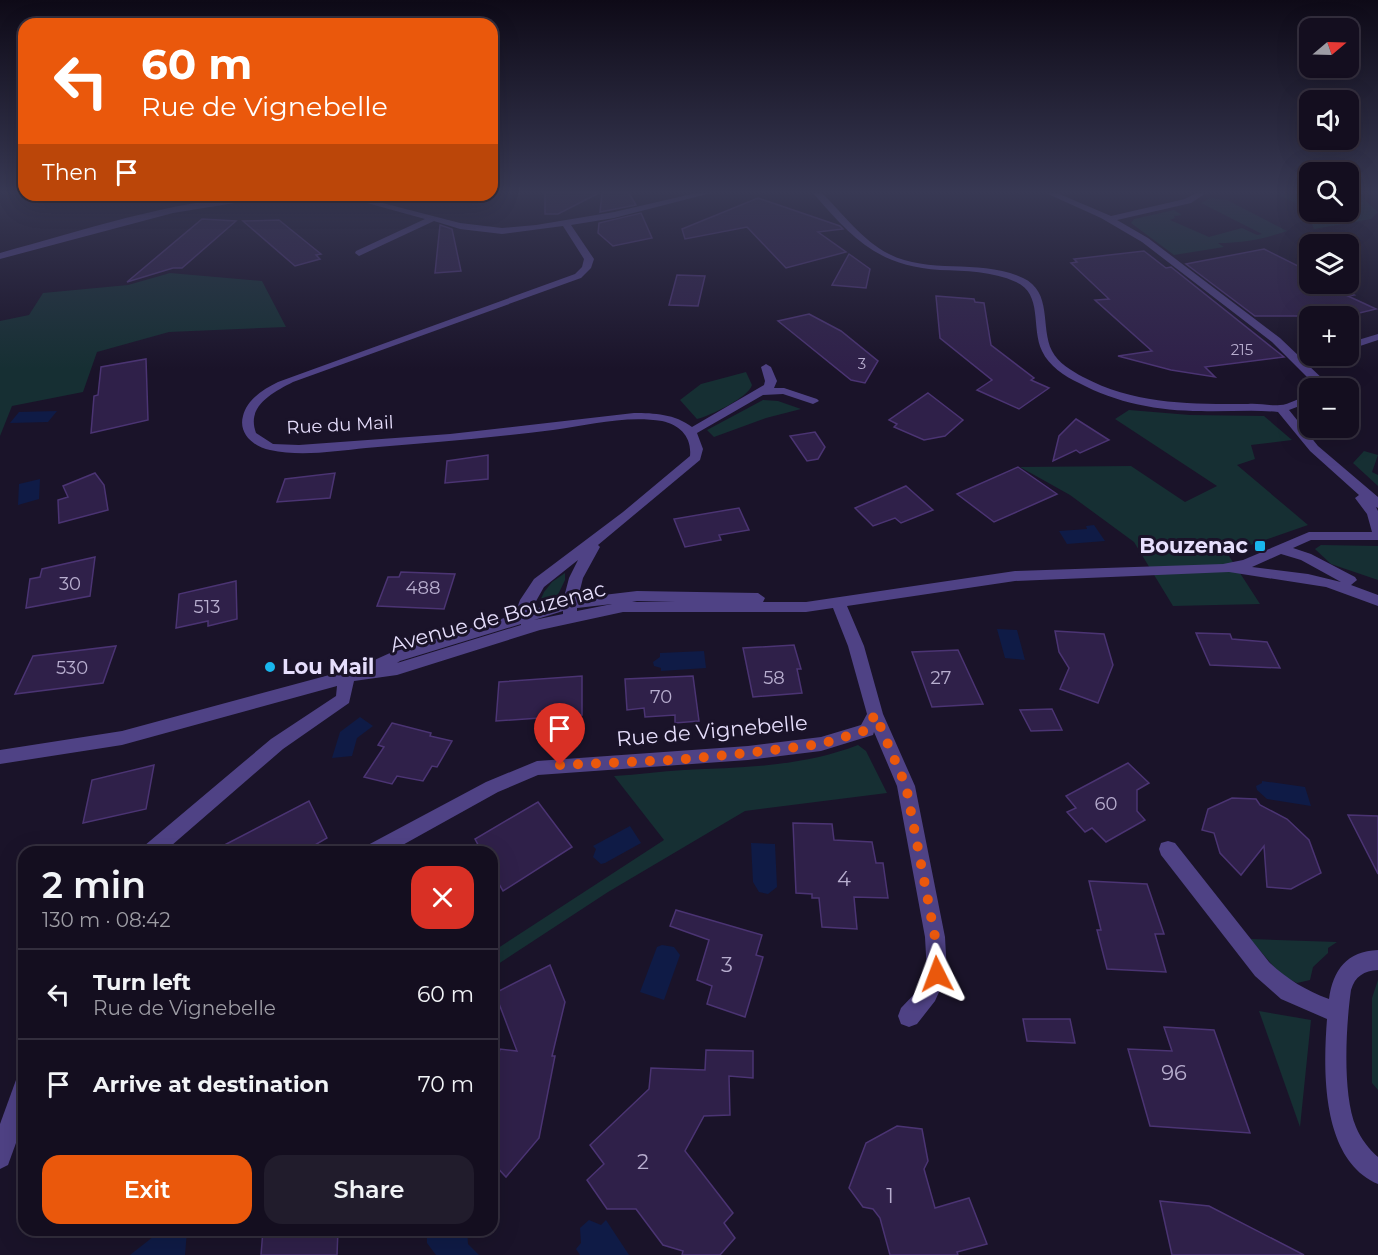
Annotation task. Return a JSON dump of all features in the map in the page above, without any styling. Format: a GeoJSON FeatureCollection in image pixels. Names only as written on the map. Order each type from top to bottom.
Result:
{"type":"FeatureCollection","features":[{"type":"Feature","properties":{"kind":"street"},"geometry":{"type":"LineString","coordinates":[[0,256],[16,252]]}},
{"type":"Feature","properties":{"kind":"street","name":"Rue du Mail"},"geometry":{"type":"LineString","coordinates":[[584,252],[589,259],[586,268],[578,276],[289,380],[265,394],[248,412],[246,420],[251,436],[270,446],[316,448],[653,417],[674,421],[691,432]]}},
{"type":"Feature","properties":{"kind":"street"},"geometry":{"type":"LineString","coordinates":[[880,252],[885,256],[904,262],[1005,274],[1030,286],[1037,294],[1044,341],[1053,360],[1072,375],[1099,389],[1122,397],[1172,406],[1201,408],[1242,405],[1282,409],[1299,402]]}},
{"type":"Feature","properties":{"kind":"street"},"geometry":{"type":"LineString","coordinates":[[1160,252],[1299,360]]}},
{"type":"Feature","properties":{"kind":"street"},"geometry":{"type":"LineString","coordinates":[[1359,343],[1378,337]]}},
{"type":"Feature","properties":{"kind":"street"},"geometry":{"type":"LineString","coordinates":[[1305,366],[1316,378]]}},
{"type":"Feature","properties":{"kind":"street"},"geometry":{"type":"LineString","coordinates":[[527,623],[523,612],[527,600],[539,583],[684,469],[696,457],[698,448],[691,432],[763,392],[771,384],[766,367]]}},
{"type":"Feature","properties":{"kind":"street"},"geometry":{"type":"LineString","coordinates":[[763,392],[784,391],[813,401]]}},
{"type":"Feature","properties":{"kind":"street"},"geometry":{"type":"LineString","coordinates":[[1282,409],[1294,428],[1338,471],[1378,504]]}},
{"type":"Feature","properties":{"kind":"street"},"geometry":{"type":"LineString","coordinates":[[1338,471],[1368,507],[1378,530]]}},
{"type":"Feature","properties":{"kind":"street","name":"Avenue de Bouzenac"},"geometry":{"type":"LineString","coordinates":[[0,757],[122,738],[364,672],[397,669],[437,658],[527,623],[570,611],[623,607],[785,608],[831,604],[1015,576],[1223,569],[1246,564],[1299,540],[1321,535],[1378,536]]}},
{"type":"Feature","properties":{"kind":"street"},"geometry":{"type":"LineString","coordinates":[[570,611],[580,566],[600,537]]}},
{"type":"Feature","properties":{"kind":"street"},"geometry":{"type":"LineString","coordinates":[[1299,540],[1301,549],[1317,564]]}},
{"type":"Feature","properties":{"kind":"street"},"geometry":{"type":"LineString","coordinates":[[1378,591],[1296,553],[1277,551],[1277,559],[1287,568],[1347,587],[1378,600]]}},
{"type":"Feature","properties":{"kind":"street"},"geometry":{"type":"LineString","coordinates":[[1223,569],[1321,580]]}},
{"type":"Feature","properties":{"kind":"street"},"geometry":{"type":"LineString","coordinates":[[831,604],[856,646],[875,714],[906,786],[935,937],[937,974],[928,994],[909,1016]]}},
{"type":"Feature","properties":{"kind":"street"},"geometry":{"type":"LineString","coordinates":[[158,846],[277,744],[343,699],[347,677]]}},
{"type":"Feature","properties":{"kind":"street","name":"Rue de Vignebelle"},"geometry":{"type":"LineString","coordinates":[[384,846],[492,787],[537,768],[674,760],[821,744],[867,730],[875,714]]}},
{"type":"Feature","properties":{"kind":"street"},"geometry":{"type":"LineString","coordinates":[[1168,849],[1262,969],[1279,987],[1296,997],[1339,1013]]}},
{"type":"Feature","properties":{"kind":"street"},"geometry":{"type":"LineString","coordinates":[[1378,960],[1367,960],[1351,968],[1343,980],[1339,1013],[1339,1110],[1356,1149],[1367,1165],[1378,1172]]}},
{"type":"Feature","properties":{"kind":"street"},"geometry":{"type":"LineString","coordinates":[[0,1157],[18,1105]]}},
{"type":"Feature","properties":{"kind":"green space"},"geometry":{"type":"Polygon","coordinates":[[[1169,252],[1195,252],[1174,255],[1169,252]]]}},
{"type":"Feature","properties":{"kind":"green space"},"geometry":{"type":"Polygon","coordinates":[[[170,273],[262,281],[286,327],[169,332],[97,352],[83,392],[12,406],[0,436],[0,321],[29,315],[43,293],[128,285],[170,273]]]}},
{"type":"Feature","properties":{"kind":"green space"},"geometry":{"type":"Polygon","coordinates":[[[746,372],[752,385],[749,390],[737,400],[711,414],[697,419],[680,400],[701,384],[746,372]]]}},
{"type":"Feature","properties":{"kind":"green space"},"geometry":{"type":"Polygon","coordinates":[[[763,400],[778,401],[801,409],[766,418],[714,437],[707,430],[763,400]]]}},
{"type":"Feature","properties":{"kind":"green space"},"geometry":{"type":"Polygon","coordinates":[[[1129,410],[1190,415],[1264,416],[1292,440],[1251,445],[1255,459],[1237,465],[1308,525],[1227,553],[1260,604],[1173,606],[1134,542],[1070,495],[1020,467],[1131,466],[1185,502],[1217,486],[1115,419],[1129,410]]]}},
{"type":"Feature","properties":{"kind":"green space"},"geometry":{"type":"Polygon","coordinates":[[[1364,451],[1378,455],[1372,472],[1378,475],[1378,486],[1353,463],[1364,451]]]}},
{"type":"Feature","properties":{"kind":"green space"},"geometry":{"type":"Polygon","coordinates":[[[1321,545],[1378,546],[1378,580],[1331,564],[1315,549],[1321,545]]]}},
{"type":"Feature","properties":{"kind":"green space"},"geometry":{"type":"Polygon","coordinates":[[[565,573],[565,580],[555,601],[542,604],[540,601],[544,592],[552,582],[565,573]]]}},
{"type":"Feature","properties":{"kind":"green space"},"geometry":{"type":"Polygon","coordinates":[[[858,745],[866,751],[887,793],[745,811],[608,892],[498,964],[498,948],[664,840],[614,776],[772,765],[837,752],[858,745]]]}},
{"type":"Feature","properties":{"kind":"green space"},"geometry":{"type":"Polygon","coordinates":[[[1250,939],[1337,942],[1328,948],[1328,953],[1313,967],[1310,980],[1297,983],[1281,975],[1250,939]]]}},
{"type":"Feature","properties":{"kind":"green space"},"geometry":{"type":"Polygon","coordinates":[[[1378,980],[1378,1090],[1372,1083],[1372,998],[1378,980]]]}},
{"type":"Feature","properties":{"kind":"green space"},"geometry":{"type":"Polygon","coordinates":[[[1259,1011],[1311,1020],[1300,1127],[1259,1011]]]}},
{"type":"Feature","properties":{"kind":"water"},"geometry":{"type":"Polygon","coordinates":[[[57,411],[48,422],[10,423],[19,412],[57,411]]]}},
{"type":"Feature","properties":{"kind":"water"},"geometry":{"type":"Polygon","coordinates":[[[40,479],[39,499],[18,505],[19,484],[40,479]]]}},
{"type":"Feature","properties":{"kind":"water"},"geometry":{"type":"Polygon","coordinates":[[[1094,525],[1105,541],[1067,544],[1059,531],[1087,529],[1086,526],[1094,525]]]}},
{"type":"Feature","properties":{"kind":"water"},"geometry":{"type":"Polygon","coordinates":[[[997,629],[1017,630],[1025,660],[1005,658],[997,629]]]}},
{"type":"Feature","properties":{"kind":"water"},"geometry":{"type":"Polygon","coordinates":[[[704,651],[706,668],[661,671],[661,668],[654,666],[653,662],[660,657],[660,653],[704,651]]]}},
{"type":"Feature","properties":{"kind":"water"},"geometry":{"type":"Polygon","coordinates":[[[360,717],[373,726],[357,738],[352,756],[332,758],[340,732],[360,717]]]}},
{"type":"Feature","properties":{"kind":"water"},"geometry":{"type":"Polygon","coordinates":[[[1262,781],[1305,787],[1311,806],[1267,799],[1257,790],[1256,786],[1262,781]]]}},
{"type":"Feature","properties":{"kind":"water"},"geometry":{"type":"Polygon","coordinates":[[[630,826],[641,843],[605,863],[601,864],[593,857],[596,849],[593,846],[630,826]]]}},
{"type":"Feature","properties":{"kind":"water"},"geometry":{"type":"Polygon","coordinates":[[[751,843],[775,844],[777,887],[768,894],[759,892],[753,882],[751,843]]]}},
{"type":"Feature","properties":{"kind":"water"},"geometry":{"type":"Polygon","coordinates":[[[662,945],[674,947],[680,955],[664,1000],[640,992],[657,947],[662,945]]]}},
{"type":"Feature","properties":{"kind":"water"},"geometry":{"type":"Polygon","coordinates":[[[589,1220],[601,1225],[606,1220],[629,1255],[580,1255],[576,1249],[581,1243],[580,1228],[589,1220]]]}},
{"type":"Feature","properties":{"kind":"water"},"geometry":{"type":"Polygon","coordinates":[[[154,1236],[187,1236],[185,1255],[130,1255],[154,1236]]]}},
{"type":"Feature","properties":{"kind":"water"},"geometry":{"type":"Polygon","coordinates":[[[427,1236],[467,1236],[468,1244],[479,1255],[436,1255],[427,1243],[427,1236]]]}},
{"type":"Feature","properties":{"kind":"building"},"geometry":{"type":"Polygon","coordinates":[[[163,252],[201,252],[182,268],[173,268],[127,282],[163,252]]]}},
{"type":"Feature","properties":{"kind":"building"},"geometry":{"type":"Polygon","coordinates":[[[278,252],[318,252],[321,254],[316,255],[320,259],[295,266],[278,252]]]}},
{"type":"Feature","properties":{"kind":"building"},"geometry":{"type":"Polygon","coordinates":[[[437,252],[457,252],[461,271],[435,273],[437,252]]]}},
{"type":"Feature","properties":{"kind":"building"},"geometry":{"type":"Polygon","coordinates":[[[770,252],[846,252],[786,268],[770,252]]]}},
{"type":"Feature","properties":{"kind":"building"},"geometry":{"type":"Polygon","coordinates":[[[1145,252],[1166,268],[1171,267],[1284,357],[1205,367],[1215,377],[1171,370],[1118,356],[1152,351],[1095,300],[1109,299],[1071,263],[1077,262],[1074,259],[1145,252]]]}},
{"type":"Feature","properties":{"kind":"building"},"geometry":{"type":"Polygon","coordinates":[[[1251,252],[1269,252],[1299,266],[1299,294],[1352,294],[1354,295],[1348,296],[1376,309],[1359,313],[1359,306],[1299,306],[1299,316],[1255,316],[1186,264],[1251,252]]]}},
{"type":"Feature","properties":{"kind":"building"},"geometry":{"type":"Polygon","coordinates":[[[849,254],[870,269],[866,288],[832,285],[849,254]]]}},
{"type":"Feature","properties":{"kind":"building"},"geometry":{"type":"Polygon","coordinates":[[[677,275],[705,276],[698,306],[669,305],[677,275]]]}},
{"type":"Feature","properties":{"kind":"building"},"geometry":{"type":"Polygon","coordinates":[[[936,296],[974,299],[975,302],[984,303],[991,345],[1034,378],[1031,380],[1049,388],[1019,409],[977,390],[992,380],[940,338],[936,296]]]}},
{"type":"Feature","properties":{"kind":"building"},"geometry":{"type":"Polygon","coordinates":[[[809,314],[841,331],[878,361],[865,383],[851,380],[778,321],[809,314]]]}},
{"type":"Feature","properties":{"kind":"building"},"geometry":{"type":"Polygon","coordinates":[[[146,359],[148,420],[91,433],[94,396],[98,395],[101,367],[146,359]]]}},
{"type":"Feature","properties":{"kind":"building"},"geometry":{"type":"Polygon","coordinates":[[[928,393],[963,420],[945,436],[924,440],[894,427],[897,424],[889,420],[928,393]]]}},
{"type":"Feature","properties":{"kind":"building"},"geometry":{"type":"Polygon","coordinates":[[[1076,419],[1109,440],[1080,453],[1076,450],[1053,461],[1059,436],[1076,419]]]}},
{"type":"Feature","properties":{"kind":"building"},"geometry":{"type":"Polygon","coordinates":[[[815,432],[825,447],[818,459],[807,461],[790,436],[815,432]]]}},
{"type":"Feature","properties":{"kind":"building"},"geometry":{"type":"Polygon","coordinates":[[[488,455],[488,479],[445,483],[447,461],[488,455]]]}},
{"type":"Feature","properties":{"kind":"building"},"geometry":{"type":"Polygon","coordinates":[[[1018,467],[1057,494],[994,522],[957,494],[1018,467]]]}},
{"type":"Feature","properties":{"kind":"building"},"geometry":{"type":"Polygon","coordinates":[[[95,473],[104,485],[108,510],[59,523],[58,500],[68,497],[63,486],[95,473]]]}},
{"type":"Feature","properties":{"kind":"building"},"geometry":{"type":"Polygon","coordinates":[[[335,473],[330,498],[277,502],[285,479],[335,473]]]}},
{"type":"Feature","properties":{"kind":"building"},"geometry":{"type":"Polygon","coordinates":[[[906,486],[933,510],[901,523],[895,518],[873,526],[855,508],[906,486]]]}},
{"type":"Feature","properties":{"kind":"building"},"geometry":{"type":"Polygon","coordinates":[[[739,508],[749,530],[719,535],[721,540],[685,547],[674,519],[739,508]]]}},
{"type":"Feature","properties":{"kind":"building"},"geometry":{"type":"Polygon","coordinates":[[[95,557],[90,596],[26,608],[30,579],[40,577],[42,569],[95,557]]]}},
{"type":"Feature","properties":{"kind":"building"},"geometry":{"type":"Polygon","coordinates":[[[401,572],[455,574],[444,609],[377,606],[388,577],[399,577],[401,572]]]}},
{"type":"Feature","properties":{"kind":"building"},"geometry":{"type":"Polygon","coordinates":[[[236,581],[237,619],[208,626],[208,621],[176,628],[179,594],[236,581]]]}},
{"type":"Feature","properties":{"kind":"building"},"geometry":{"type":"Polygon","coordinates":[[[1055,631],[1104,634],[1113,665],[1098,703],[1060,689],[1069,668],[1059,652],[1055,631]]]}},
{"type":"Feature","properties":{"kind":"building"},"geometry":{"type":"Polygon","coordinates":[[[1196,633],[1230,634],[1232,639],[1267,642],[1280,668],[1210,665],[1196,633]]]}},
{"type":"Feature","properties":{"kind":"building"},"geometry":{"type":"Polygon","coordinates":[[[794,645],[801,669],[797,669],[802,693],[753,697],[743,648],[794,645]]]}},
{"type":"Feature","properties":{"kind":"building"},"geometry":{"type":"Polygon","coordinates":[[[116,646],[103,683],[15,694],[33,656],[116,646]]]}},
{"type":"Feature","properties":{"kind":"building"},"geometry":{"type":"Polygon","coordinates":[[[958,650],[983,704],[932,707],[912,652],[958,650]]]}},
{"type":"Feature","properties":{"kind":"building"},"geometry":{"type":"Polygon","coordinates":[[[582,676],[582,715],[496,721],[499,682],[582,676]]]}},
{"type":"Feature","properties":{"kind":"building"},"geometry":{"type":"Polygon","coordinates":[[[693,676],[699,721],[675,723],[675,715],[645,717],[644,708],[627,710],[625,679],[693,676]]]}},
{"type":"Feature","properties":{"kind":"building"},"geometry":{"type":"Polygon","coordinates":[[[1052,709],[1062,730],[1031,731],[1020,710],[1052,709]]]}},
{"type":"Feature","properties":{"kind":"building"},"geometry":{"type":"Polygon","coordinates":[[[392,723],[452,741],[437,767],[432,766],[423,781],[397,776],[392,784],[364,777],[384,747],[378,745],[392,723]]]}},
{"type":"Feature","properties":{"kind":"building"},"geometry":{"type":"Polygon","coordinates":[[[1128,763],[1149,783],[1137,790],[1137,811],[1145,820],[1106,842],[1092,828],[1085,832],[1067,812],[1076,808],[1066,796],[1128,763]]]}},
{"type":"Feature","properties":{"kind":"building"},"geometry":{"type":"Polygon","coordinates":[[[154,765],[146,809],[83,823],[92,780],[154,765]]]}},
{"type":"Feature","properties":{"kind":"building"},"geometry":{"type":"Polygon","coordinates":[[[1232,798],[1256,799],[1260,805],[1287,819],[1309,840],[1321,873],[1291,889],[1267,887],[1264,846],[1241,875],[1220,853],[1214,833],[1202,830],[1208,809],[1232,798]]]}},
{"type":"Feature","properties":{"kind":"building"},"geometry":{"type":"Polygon","coordinates":[[[309,801],[327,838],[313,846],[223,846],[309,801]]]}},
{"type":"Feature","properties":{"kind":"building"},"geometry":{"type":"Polygon","coordinates":[[[538,802],[572,847],[503,891],[498,882],[498,846],[479,846],[475,839],[538,802]]]}},
{"type":"Feature","properties":{"kind":"building"},"geometry":{"type":"Polygon","coordinates":[[[1348,815],[1378,816],[1378,874],[1348,815]]]}},
{"type":"Feature","properties":{"kind":"building"},"geometry":{"type":"Polygon","coordinates":[[[793,823],[832,824],[834,840],[872,842],[876,863],[883,863],[888,898],[854,897],[857,929],[822,927],[819,898],[812,898],[812,894],[796,893],[793,823]]]}},
{"type":"Feature","properties":{"kind":"building"},"geometry":{"type":"Polygon","coordinates":[[[1089,881],[1147,884],[1164,934],[1155,934],[1166,972],[1107,969],[1097,930],[1101,930],[1089,881]]]}},
{"type":"Feature","properties":{"kind":"building"},"geometry":{"type":"Polygon","coordinates":[[[676,910],[762,935],[756,955],[763,957],[745,1017],[707,1004],[712,986],[697,980],[709,940],[670,926],[676,910]]]}},
{"type":"Feature","properties":{"kind":"building"},"geometry":{"type":"Polygon","coordinates":[[[550,965],[565,1002],[552,1056],[555,1056],[539,1138],[506,1177],[498,1168],[498,1057],[500,1049],[517,1051],[498,1001],[498,991],[550,965]]]}},
{"type":"Feature","properties":{"kind":"building"},"geometry":{"type":"Polygon","coordinates":[[[1023,1019],[1070,1019],[1075,1043],[1027,1041],[1023,1019]]]}},
{"type":"Feature","properties":{"kind":"building"},"geometry":{"type":"Polygon","coordinates":[[[1164,1027],[1214,1030],[1250,1133],[1150,1126],[1128,1049],[1172,1051],[1164,1027]]]}},
{"type":"Feature","properties":{"kind":"building"},"geometry":{"type":"Polygon","coordinates":[[[706,1050],[753,1051],[753,1078],[729,1076],[730,1115],[704,1116],[685,1151],[733,1213],[724,1223],[735,1238],[720,1255],[682,1255],[683,1251],[663,1245],[636,1209],[607,1209],[587,1180],[604,1164],[590,1145],[649,1089],[651,1068],[705,1070],[706,1050]]]}},
{"type":"Feature","properties":{"kind":"building"},"geometry":{"type":"Polygon","coordinates":[[[897,1126],[922,1129],[928,1161],[924,1169],[935,1208],[969,1198],[987,1244],[957,1252],[958,1255],[890,1255],[880,1218],[873,1209],[863,1207],[849,1188],[866,1143],[897,1126]]]}},
{"type":"Feature","properties":{"kind":"building"},"geometry":{"type":"Polygon","coordinates":[[[1160,1201],[1209,1206],[1304,1255],[1172,1255],[1160,1201]]]}},
{"type":"Feature","properties":{"kind":"building"},"geometry":{"type":"Polygon","coordinates":[[[263,1236],[338,1236],[337,1255],[261,1255],[263,1236]]]}},
{"type":"Feature","properties":{"kind":"place","name":"Bouzenac"},"geometry":{"type":"Point","coordinates":[1260,546]}},
{"type":"Feature","properties":{"kind":"place","name":"Lou Mail"},"geometry":{"type":"Point","coordinates":[270,667]}},
{"type":"Feature","properties":{"kind":"route"},"geometry":{"type":"LineString","coordinates":[[560,765],[674,760],[821,744],[854,736],[867,730],[875,714],[906,786],[935,937],[937,974]]}}]}
